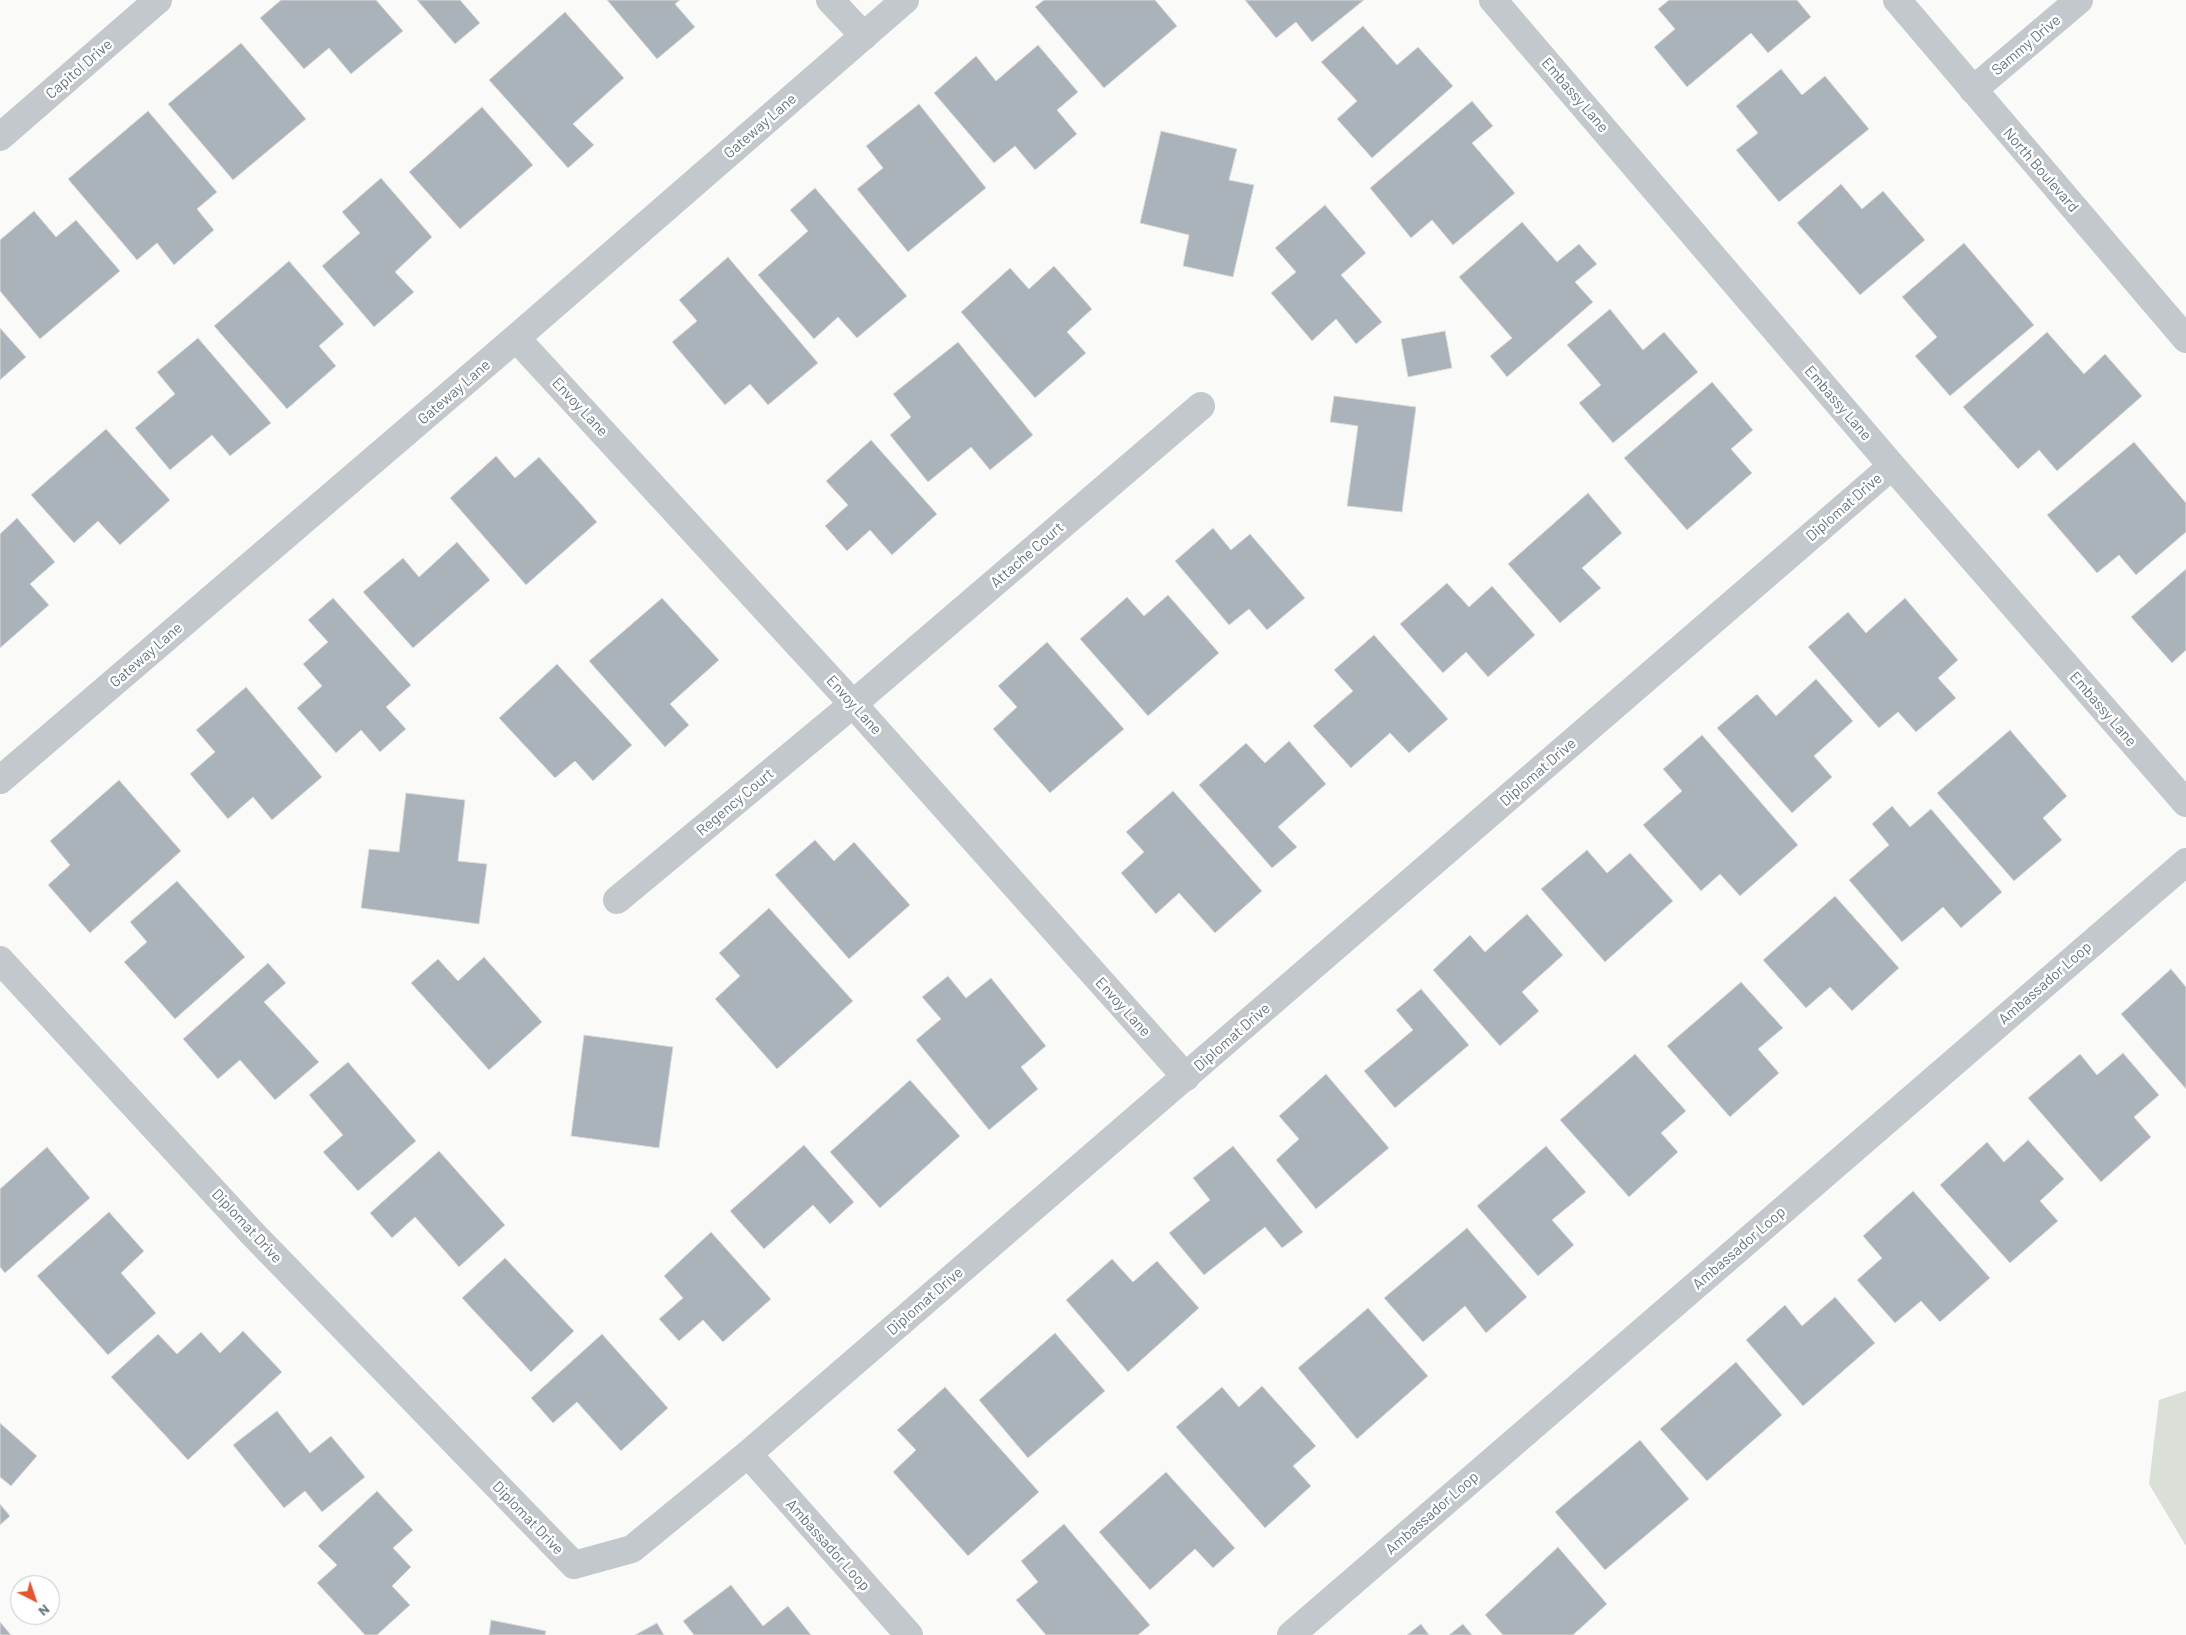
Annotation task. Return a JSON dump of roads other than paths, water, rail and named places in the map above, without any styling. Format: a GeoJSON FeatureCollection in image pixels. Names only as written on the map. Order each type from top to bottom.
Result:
{"type":"FeatureCollection","features":[{"type":"Feature","properties":{"kind":"street","name":"Capitol Drive"},"geometry":{"type":"LineString","coordinates":[[0,137],[158,0]]}},
{"type":"Feature","properties":{"kind":"street"},"geometry":{"type":"LineString","coordinates":[[830,0],[864,36]]}},
{"type":"Feature","properties":{"kind":"street","name":"Gateway Lane"},"geometry":{"type":"LineString","coordinates":[[0,780],[516,338],[905,0]]}},
{"type":"Feature","properties":{"kind":"street","name":"Embassy Lane"},"geometry":{"type":"LineString","coordinates":[[1493,0],[1892,466],[2186,803]]}},
{"type":"Feature","properties":{"kind":"street","name":"North Boulevard"},"geometry":{"type":"LineString","coordinates":[[1897,0],[2186,339]]}},
{"type":"Feature","properties":{"kind":"street","name":"Sammy Drive"},"geometry":{"type":"LineString","coordinates":[[1973,90],[2079,0]]}},
{"type":"Feature","properties":{"kind":"street","name":"Envoy Lane"},"geometry":{"type":"LineString","coordinates":[[516,338],[854,704],[1186,1077]]}},
{"type":"Feature","properties":{"kind":"street","name":"Attache Court"},"geometry":{"type":"LineString","coordinates":[[854,704],[1201,406]]}},
{"type":"Feature","properties":{"kind":"street","name":"Diplomat Drive"},"geometry":{"type":"LineString","coordinates":[[0,960],[252,1233],[574,1565],[632,1550],[748,1454],[1892,466]]}},
{"type":"Feature","properties":{"kind":"street","name":"Regency Court"},"geometry":{"type":"LineString","coordinates":[[617,900],[854,704]]}},
{"type":"Feature","properties":{"kind":"street","name":"Ambassador Loop"},"geometry":{"type":"LineString","coordinates":[[1291,1635],[2186,862]]}},
{"type":"Feature","properties":{"kind":"street","name":"Ambassador Loop"},"geometry":{"type":"LineString","coordinates":[[748,1454],[909,1635]]}}]}
